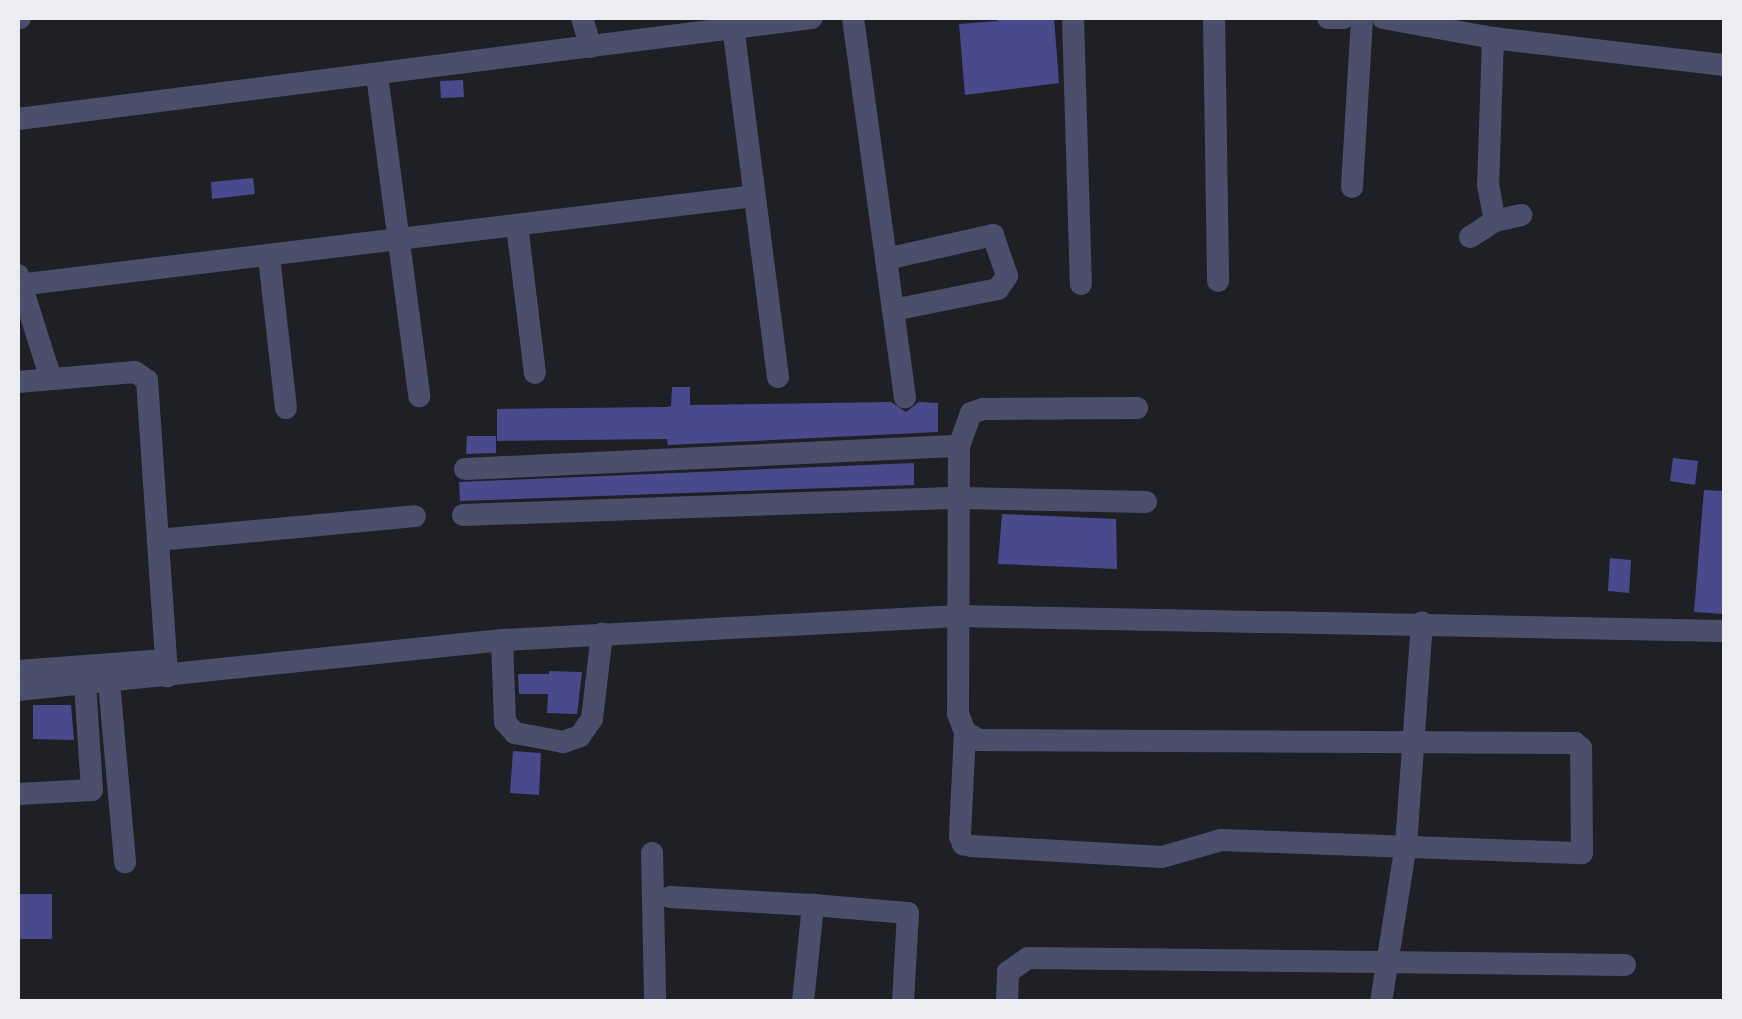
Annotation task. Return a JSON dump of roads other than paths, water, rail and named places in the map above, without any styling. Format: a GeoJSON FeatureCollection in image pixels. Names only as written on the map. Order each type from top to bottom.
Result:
{"type":"FeatureCollection","features":[{"type":"Feature","properties":{"kind":"street"},"geometry":{"type":"LineString","coordinates":[[582,18],[592,47]]}},
{"type":"Feature","properties":{"kind":"street"},"geometry":{"type":"LineString","coordinates":[[18,118],[812,18]]}},
{"type":"Feature","properties":{"kind":"street"},"geometry":{"type":"LineString","coordinates":[[852,18],[906,398]]}},
{"type":"Feature","properties":{"kind":"street"},"geometry":{"type":"LineString","coordinates":[[1073,18],[1081,284]]}},
{"type":"Feature","properties":{"kind":"street"},"geometry":{"type":"LineString","coordinates":[[1214,18],[1218,282]]}},
{"type":"Feature","properties":{"kind":"street"},"geometry":{"type":"LineString","coordinates":[[1328,18],[1343,18]]}},
{"type":"Feature","properties":{"kind":"street"},"geometry":{"type":"LineString","coordinates":[[1352,187],[1362,18]]}},
{"type":"Feature","properties":{"kind":"street"},"geometry":{"type":"LineString","coordinates":[[1383,18],[1492,38],[1724,65]]}},
{"type":"Feature","properties":{"kind":"street"},"geometry":{"type":"LineString","coordinates":[[733,26],[778,377]]}},
{"type":"Feature","properties":{"kind":"street"},"geometry":{"type":"LineString","coordinates":[[1492,38],[1488,186],[1495,221]]}},
{"type":"Feature","properties":{"kind":"street"},"geometry":{"type":"LineString","coordinates":[[377,75],[419,396]]}},
{"type":"Feature","properties":{"kind":"street"},"geometry":{"type":"LineString","coordinates":[[51,379],[18,281],[268,257],[754,196]]}},
{"type":"Feature","properties":{"kind":"street"},"geometry":{"type":"LineString","coordinates":[[1470,237],[1495,221],[1521,215]]}},
{"type":"Feature","properties":{"kind":"street"},"geometry":{"type":"LineString","coordinates":[[517,226],[535,373]]}},
{"type":"Feature","properties":{"kind":"street"},"geometry":{"type":"LineString","coordinates":[[886,259],[993,235],[1007,276],[998,289],[893,310]]}},
{"type":"Feature","properties":{"kind":"street"},"geometry":{"type":"LineString","coordinates":[[268,257],[286,408]]}},
{"type":"Feature","properties":{"kind":"street"},"geometry":{"type":"LineString","coordinates":[[18,382],[144,374],[166,668]]}},
{"type":"Feature","properties":{"kind":"street"},"geometry":{"type":"LineString","coordinates":[[965,732],[979,740],[1575,743],[1580,748],[1582,853],[1222,840],[1162,858],[963,844],[965,732],[958,714],[958,498],[959,446],[971,413],[984,409],[1137,408]]}},
{"type":"Feature","properties":{"kind":"street"},"geometry":{"type":"LineString","coordinates":[[465,469],[959,446]]}},
{"type":"Feature","properties":{"kind":"street"},"geometry":{"type":"LineString","coordinates":[[463,515],[958,498],[1146,502]]}},
{"type":"Feature","properties":{"kind":"street"},"geometry":{"type":"LineString","coordinates":[[158,540],[415,516]]}},
{"type":"Feature","properties":{"kind":"street"},"geometry":{"type":"LineString","coordinates":[[18,671],[166,668],[502,640],[958,616],[1724,631]]}},
{"type":"Feature","properties":{"kind":"street"},"geometry":{"type":"LineString","coordinates":[[1381,1002],[1406,845],[1422,623]]}},
{"type":"Feature","properties":{"kind":"street"},"geometry":{"type":"LineString","coordinates":[[502,640],[504,722],[515,733],[563,742],[580,736],[592,719],[602,634]]}},
{"type":"Feature","properties":{"kind":"street"},"geometry":{"type":"LineString","coordinates":[[18,690],[109,682],[166,668]]}},
{"type":"Feature","properties":{"kind":"street"},"geometry":{"type":"LineString","coordinates":[[109,682],[124,862]]}},
{"type":"Feature","properties":{"kind":"street"},"geometry":{"type":"LineString","coordinates":[[18,794],[92,790],[85,684]]}},
{"type":"Feature","properties":{"kind":"street"},"geometry":{"type":"LineString","coordinates":[[652,853],[656,1002]]}},
{"type":"Feature","properties":{"kind":"street"},"geometry":{"type":"LineString","coordinates":[[670,897],[908,913],[903,1002]]}},
{"type":"Feature","properties":{"kind":"street"},"geometry":{"type":"LineString","coordinates":[[803,1002],[813,905]]}},
{"type":"Feature","properties":{"kind":"street"},"geometry":{"type":"LineString","coordinates":[[1007,1002],[1008,972],[1028,958],[1625,965]]}}]}
